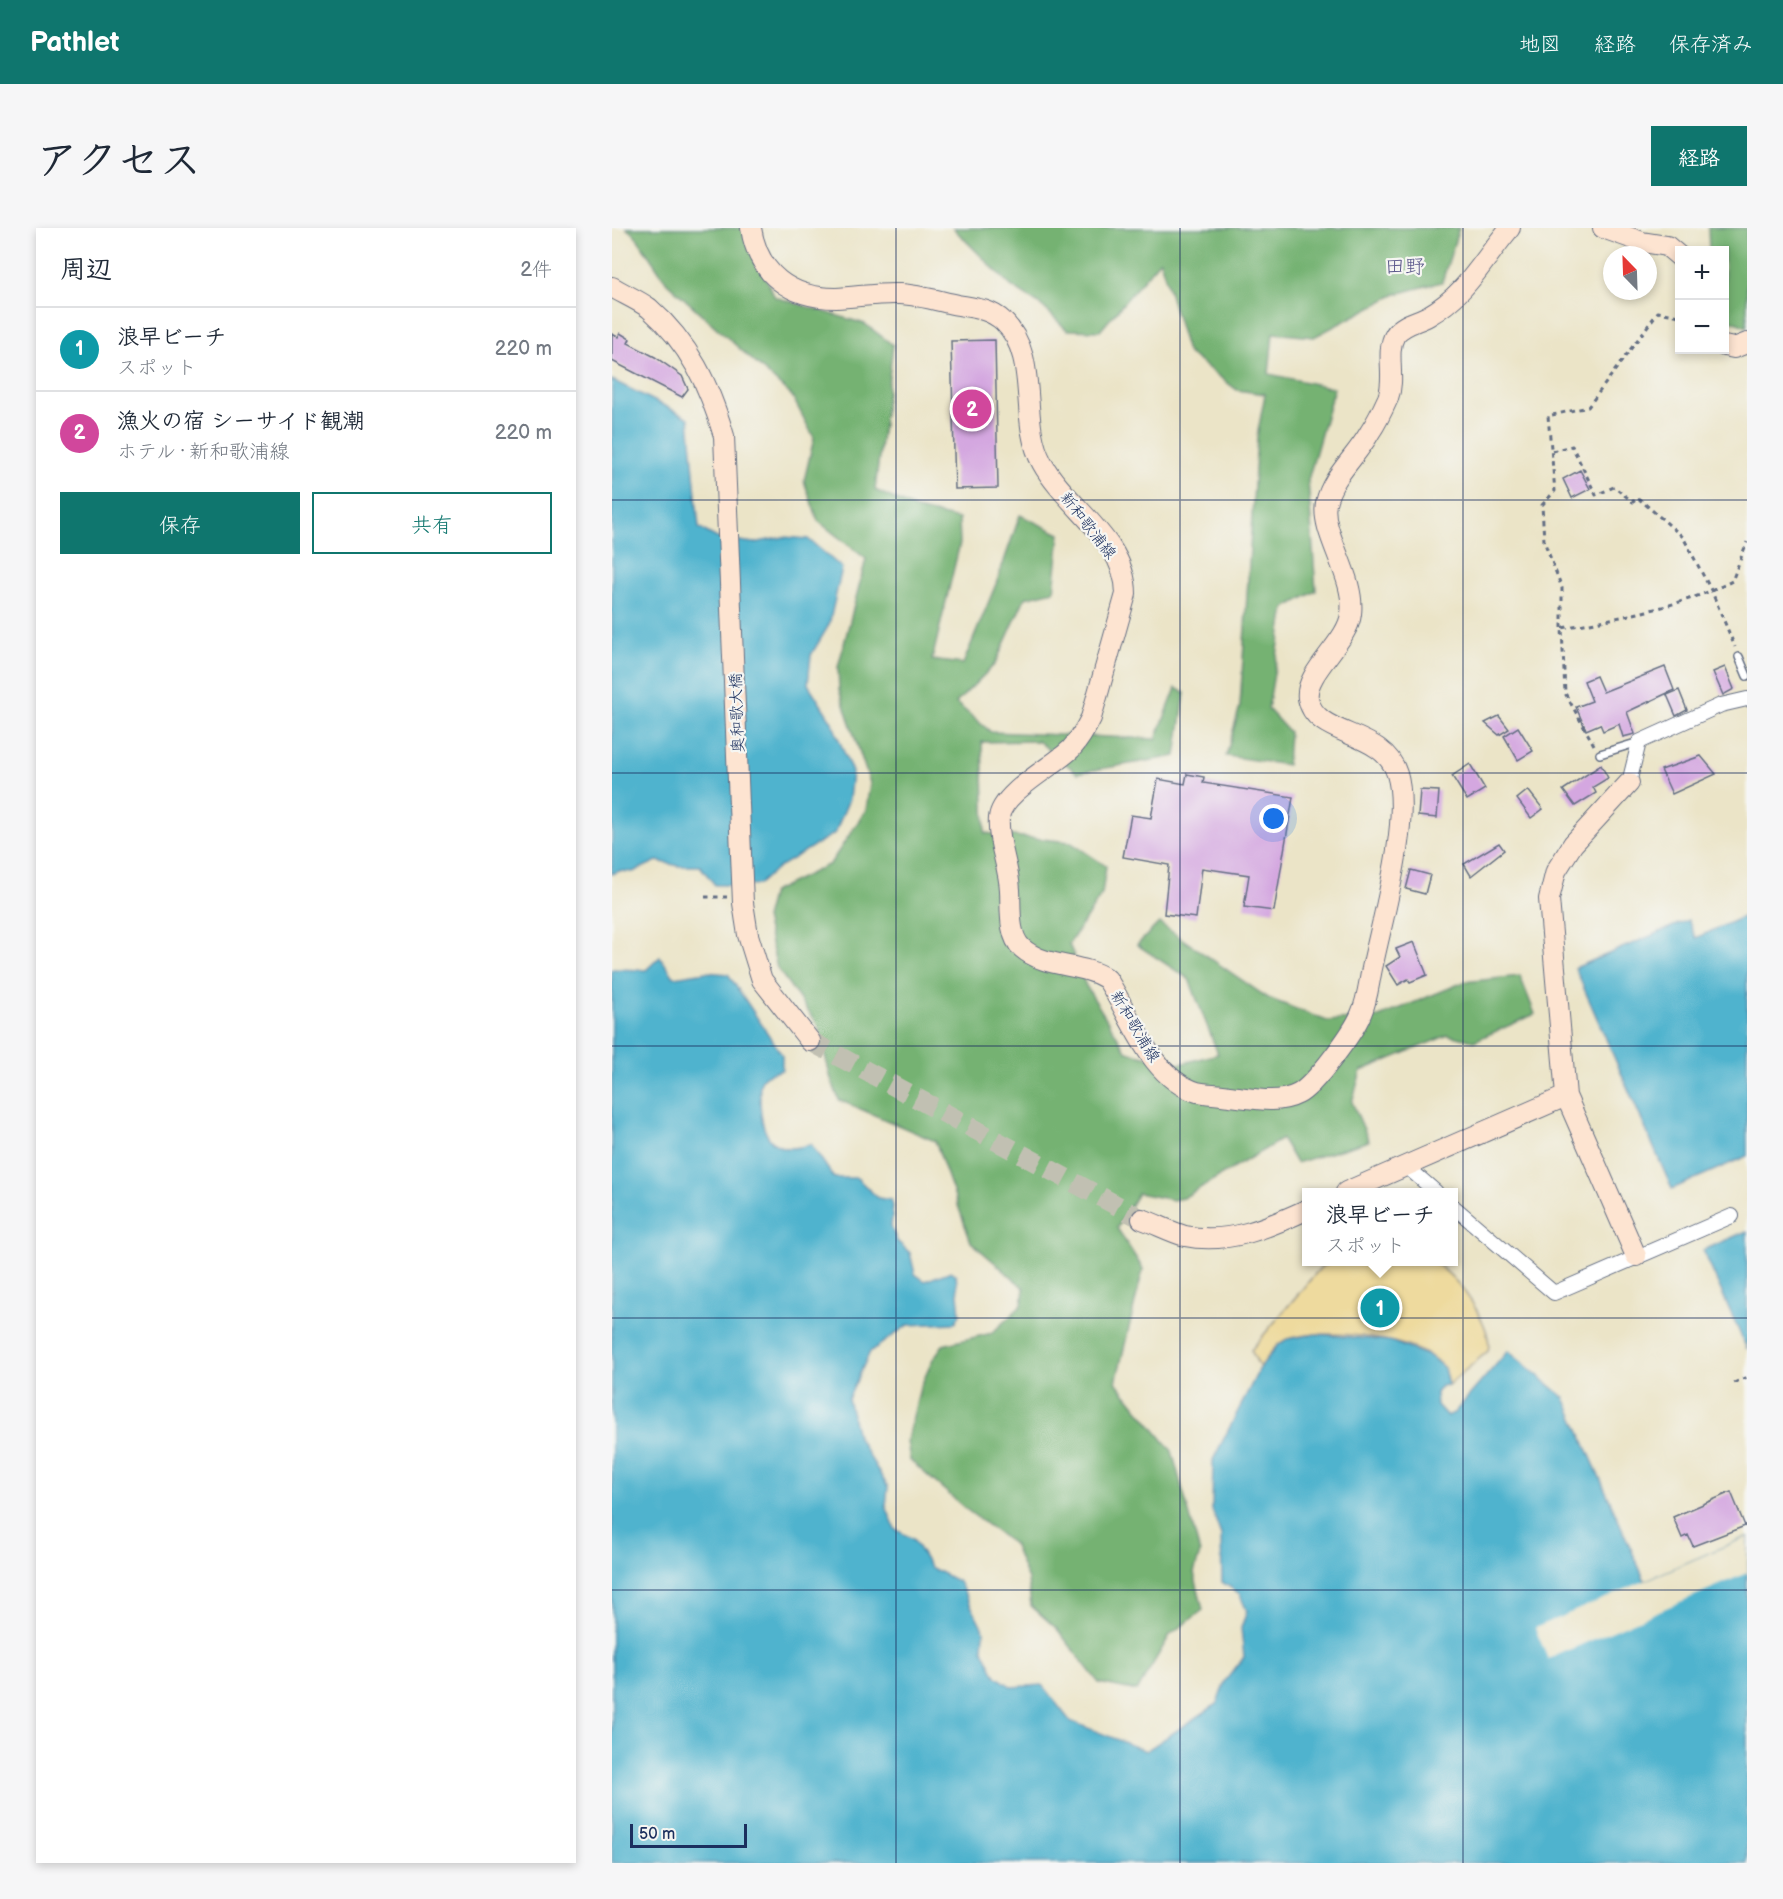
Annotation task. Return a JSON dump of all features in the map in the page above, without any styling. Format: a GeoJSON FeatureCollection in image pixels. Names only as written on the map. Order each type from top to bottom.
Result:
{"type":"FeatureCollection","features":[{"type":"Feature","properties":{"kind":"main road","name":"新和歌浦線"},"geometry":{"type":"LineString","coordinates":[[751,228],[754,246],[770,274],[795,290],[833,298],[900,294],[992,311],[1006,323],[1023,354],[1030,426],[1041,463],[1100,536],[1126,577],[1126,594],[1091,718],[1083,735],[1069,750],[1015,793],[1004,804],[999,816],[1001,840],[1010,875],[1012,929],[1018,945],[1029,954],[1058,965],[1095,971],[1107,979],[1149,1050],[1174,1081],[1197,1092],[1273,1101],[1296,1096],[1310,1086],[1361,1015],[1400,821],[1396,773],[1388,757],[1381,748],[1320,719],[1311,707],[1307,695],[1312,681],[1346,631],[1351,617],[1352,593],[1325,507],[1330,488],[1370,433],[1389,395],[1393,374],[1391,348],[1396,334],[1404,327],[1427,317],[1466,289],[1486,257],[1510,228]]}},
{"type":"Feature","properties":{"kind":"main road"},"geometry":{"type":"LineString","coordinates":[[1603,228],[1642,242],[1667,246],[1675,253]]}},
{"type":"Feature","properties":{"kind":"main road","name":"奥和歌大橋"},"geometry":{"type":"LineString","coordinates":[[612,287],[647,307],[676,338],[697,366],[712,395],[724,436],[728,523],[734,900],[762,980],[810,1041]]}},
{"type":"Feature","properties":{"kind":"main road"},"geometry":{"type":"LineString","coordinates":[[1729,347],[1734,348],[1747,343]]}},
{"type":"Feature","properties":{"kind":"main road"},"geometry":{"type":"LineString","coordinates":[[1629,783],[1573,844],[1556,871],[1549,899],[1566,1096],[1636,1256]]}},
{"type":"Feature","properties":{"kind":"main road"},"geometry":{"type":"LineString","coordinates":[[1355,1188],[1566,1096]]}},
{"type":"Feature","properties":{"kind":"main road"},"geometry":{"type":"LineString","coordinates":[[1142,1219],[1185,1236],[1221,1238],[1263,1229],[1302,1212]]}},
{"type":"Feature","properties":{"kind":"street"},"geometry":{"type":"LineString","coordinates":[[1629,783],[1639,741],[1721,705],[1747,699]]}},
{"type":"Feature","properties":{"kind":"street"},"geometry":{"type":"LineString","coordinates":[[1406,1166],[1432,1188]]}},
{"type":"Feature","properties":{"kind":"street"},"geometry":{"type":"LineString","coordinates":[[1458,1210],[1554,1293],[1732,1216]]}},
{"type":"Feature","properties":{"kind":"lane"},"geometry":{"type":"LineString","coordinates":[[1739,657],[1747,676]]}},
{"type":"Feature","properties":{"kind":"lane"},"geometry":{"type":"LineString","coordinates":[[1600,754],[1639,741]]}},
{"type":"Feature","properties":{"kind":"path"},"geometry":{"type":"LineString","coordinates":[[1600,754],[1564,693],[1562,588],[1544,541],[1543,529],[1542,505],[1555,491],[1548,416],[1588,407],[1658,312],[1675,315]]}},
{"type":"Feature","properties":{"kind":"path"},"geometry":{"type":"LineString","coordinates":[[1551,451],[1572,446],[1596,495],[1614,487],[1633,502],[1638,498],[1683,537],[1712,592],[1739,657]]}},
{"type":"Feature","properties":{"kind":"path"},"geometry":{"type":"LineString","coordinates":[[1562,628],[1602,621],[1712,592],[1732,581],[1747,542]]}},
{"type":"Feature","properties":{"kind":"path"},"geometry":{"type":"LineString","coordinates":[[705,897],[734,900]]}},
{"type":"Feature","properties":{"kind":"path"},"geometry":{"type":"LineString","coordinates":[[1734,1383],[1747,1377]]}},
{"type":"Feature","properties":{"kind":"green space"},"geometry":{"type":"Polygon","coordinates":[[[626,228],[742,228],[775,297],[865,324],[893,345],[875,490],[916,509],[959,519],[960,543],[932,660],[963,664],[996,584],[1020,515],[1060,534],[1054,591],[1025,598],[995,664],[956,703],[991,732],[1156,739],[1176,688],[1185,693],[1176,756],[1077,773],[1038,741],[982,742],[985,833],[1070,842],[1106,866],[1102,894],[1069,944],[1086,986],[1127,1052],[1180,1064],[1218,1054],[1189,979],[1137,945],[1159,923],[1268,998],[1327,1021],[1379,1017],[1464,982],[1520,976],[1535,1014],[1474,1041],[1448,1035],[1361,1071],[1352,1102],[1369,1141],[1296,1163],[1282,1139],[1183,1198],[1173,1200],[1138,1193],[1117,1228],[1143,1269],[1116,1382],[1172,1451],[1200,1553],[1194,1573],[1203,1610],[1170,1635],[1137,1691],[1099,1683],[1057,1629],[1031,1606],[1028,1580],[1013,1544],[967,1510],[910,1460],[907,1441],[920,1388],[933,1359],[943,1345],[992,1333],[1022,1305],[1024,1288],[971,1242],[935,1141],[839,1100],[830,1076],[818,1025],[777,968],[765,918],[772,892],[830,864],[866,810],[870,783],[839,690],[838,667],[866,559],[818,521],[804,481],[814,438],[792,396],[667,283],[635,235],[626,228]]]}},
{"type":"Feature","properties":{"kind":"green space"},"geometry":{"type":"Polygon","coordinates":[[[953,228],[1459,228],[1442,282],[1396,294],[1314,337],[1273,333],[1269,374],[1334,388],[1308,480],[1316,591],[1285,608],[1268,709],[1289,732],[1287,765],[1226,756],[1240,706],[1257,437],[1265,394],[1237,390],[1187,352],[1160,260],[1100,331],[1067,330],[1042,306],[1011,286],[953,228]]]}},
{"type":"Feature","properties":{"kind":"green space"},"geometry":{"type":"Polygon","coordinates":[[[1708,228],[1747,228],[1747,327],[1729,320],[1729,246],[1709,246],[1708,228]]]}},
{"type":"Feature","properties":{"kind":"sand"},"geometry":{"type":"Polygon","coordinates":[[[1439,1266],[1451,1276],[1471,1301],[1485,1328],[1489,1341],[1488,1351],[1448,1385],[1443,1367],[1431,1357],[1414,1348],[1370,1337],[1324,1334],[1288,1339],[1275,1347],[1260,1368],[1251,1350],[1321,1267],[1439,1266]]]}},
{"type":"Feature","properties":{"kind":"water"},"geometry":{"type":"Polygon","coordinates":[[[612,380],[689,418],[699,528],[717,538],[754,543],[784,537],[808,539],[842,568],[829,625],[811,655],[808,684],[832,722],[852,772],[849,799],[835,833],[777,868],[758,885],[715,885],[700,866],[679,866],[657,861],[633,872],[619,871],[612,874],[612,380]]]}},
{"type":"Feature","properties":{"kind":"water"},"geometry":{"type":"Polygon","coordinates":[[[1747,915],[1747,1156],[1672,1189],[1575,968],[1688,920],[1696,938],[1747,915]]]}},
{"type":"Feature","properties":{"kind":"water"},"geometry":{"type":"Polygon","coordinates":[[[660,957],[674,977],[706,972],[728,974],[782,1055],[782,1070],[766,1076],[760,1085],[763,1124],[771,1140],[786,1148],[811,1144],[834,1178],[857,1178],[878,1198],[891,1200],[893,1206],[891,1227],[897,1241],[910,1253],[915,1274],[925,1281],[951,1271],[956,1275],[960,1314],[955,1323],[908,1325],[870,1352],[848,1399],[857,1436],[888,1487],[886,1506],[895,1529],[913,1539],[930,1567],[959,1582],[984,1631],[983,1650],[996,1676],[1012,1687],[1042,1685],[1070,1721],[1146,1751],[1217,1704],[1225,1681],[1244,1657],[1241,1628],[1247,1611],[1239,1593],[1222,1582],[1221,1535],[1212,1510],[1213,1460],[1260,1368],[1277,1346],[1287,1339],[1316,1334],[1390,1341],[1431,1357],[1444,1368],[1448,1385],[1441,1386],[1436,1393],[1437,1405],[1447,1416],[1454,1413],[1508,1351],[1565,1398],[1645,1581],[1747,1537],[1747,1863],[612,1863],[612,969],[646,970],[660,957]]]}},
{"type":"Feature","properties":{"kind":"water"},"geometry":{"type":"Polygon","coordinates":[[[1747,1231],[1747,1349],[1703,1250],[1747,1231]]]}},
{"type":"Feature","properties":{"kind":"pier"},"geometry":{"type":"Polygon","coordinates":[[[1747,1537],[1747,1573],[1548,1659],[1535,1628],[1747,1537]]]}},
{"type":"Feature","properties":{"kind":"building"},"geometry":{"type":"Polygon","coordinates":[[[620,333],[630,339],[628,343],[655,357],[682,376],[688,389],[682,397],[612,361],[612,334],[618,337],[620,333]]]}},
{"type":"Feature","properties":{"kind":"building"},"geometry":{"type":"Polygon","coordinates":[[[995,340],[998,488],[955,489],[951,341],[995,340]]]}},
{"type":"Feature","properties":{"kind":"building"},"geometry":{"type":"Polygon","coordinates":[[[1580,470],[1590,489],[1572,498],[1563,479],[1580,470]]]}},
{"type":"Feature","properties":{"kind":"building"},"geometry":{"type":"Polygon","coordinates":[[[1665,667],[1674,690],[1627,712],[1635,734],[1623,737],[1619,724],[1603,731],[1600,724],[1586,730],[1576,707],[1592,701],[1584,681],[1596,676],[1603,692],[1665,667]]]}},
{"type":"Feature","properties":{"kind":"building"},"geometry":{"type":"Polygon","coordinates":[[[1725,667],[1734,689],[1723,695],[1713,672],[1725,667]]]}},
{"type":"Feature","properties":{"kind":"building"},"geometry":{"type":"Polygon","coordinates":[[[1679,690],[1687,710],[1676,716],[1667,695],[1679,690]]]}},
{"type":"Feature","properties":{"kind":"building"},"geometry":{"type":"Polygon","coordinates":[[[1499,716],[1509,729],[1499,735],[1485,723],[1499,716]]]}},
{"type":"Feature","properties":{"kind":"building"},"geometry":{"type":"Polygon","coordinates":[[[1518,727],[1533,751],[1518,760],[1504,736],[1518,727]]]}},
{"type":"Feature","properties":{"kind":"building"},"geometry":{"type":"Polygon","coordinates":[[[1701,756],[1716,774],[1672,794],[1661,770],[1701,756]]]}},
{"type":"Feature","properties":{"kind":"building"},"geometry":{"type":"Polygon","coordinates":[[[1470,764],[1485,789],[1467,800],[1452,776],[1470,764]]]}},
{"type":"Feature","properties":{"kind":"building"},"geometry":{"type":"Polygon","coordinates":[[[1601,765],[1608,778],[1593,787],[1596,793],[1575,806],[1563,790],[1601,765]]]}},
{"type":"Feature","properties":{"kind":"building"},"geometry":{"type":"Polygon","coordinates":[[[1187,774],[1204,777],[1203,783],[1293,797],[1274,911],[1244,907],[1249,875],[1202,868],[1196,918],[1164,914],[1169,865],[1123,857],[1131,815],[1151,818],[1158,779],[1185,784],[1187,774]]]}},
{"type":"Feature","properties":{"kind":"building"},"geometry":{"type":"Polygon","coordinates":[[[1420,790],[1439,791],[1437,818],[1418,816],[1420,790]]]}},
{"type":"Feature","properties":{"kind":"building"},"geometry":{"type":"Polygon","coordinates":[[[1528,790],[1543,809],[1531,818],[1517,799],[1528,790]]]}},
{"type":"Feature","properties":{"kind":"building"},"geometry":{"type":"Polygon","coordinates":[[[1499,843],[1504,850],[1471,876],[1464,864],[1499,843]]]}},
{"type":"Feature","properties":{"kind":"building"},"geometry":{"type":"Polygon","coordinates":[[[1411,870],[1430,875],[1425,894],[1406,889],[1411,870]]]}},
{"type":"Feature","properties":{"kind":"building"},"geometry":{"type":"Polygon","coordinates":[[[1414,942],[1427,975],[1410,982],[1408,979],[1398,985],[1386,966],[1400,957],[1396,949],[1414,942]]]}},
{"type":"Feature","properties":{"kind":"building"},"geometry":{"type":"Polygon","coordinates":[[[1731,1492],[1745,1526],[1693,1546],[1688,1535],[1682,1538],[1673,1517],[1731,1492]]]}},
{"type":"Feature","properties":{"kind":"tunnel"},"geometry":{"type":"LineString","coordinates":[[810,1041],[1142,1219]]}},
{"type":"Feature","properties":{"kind":"place","name":"漁火の宿 シーサイド観潮"},"geometry":{"type":"Point","coordinates":[972,409]}},
{"type":"Feature","properties":{"kind":"place","name":"浪早ビーチ"},"geometry":{"type":"Point","coordinates":[1380,1308]}},
{"type":"Feature","properties":{"kind":"district","name":"田野"},"geometry":{"type":"Point","coordinates":[1405,266]}}]}
